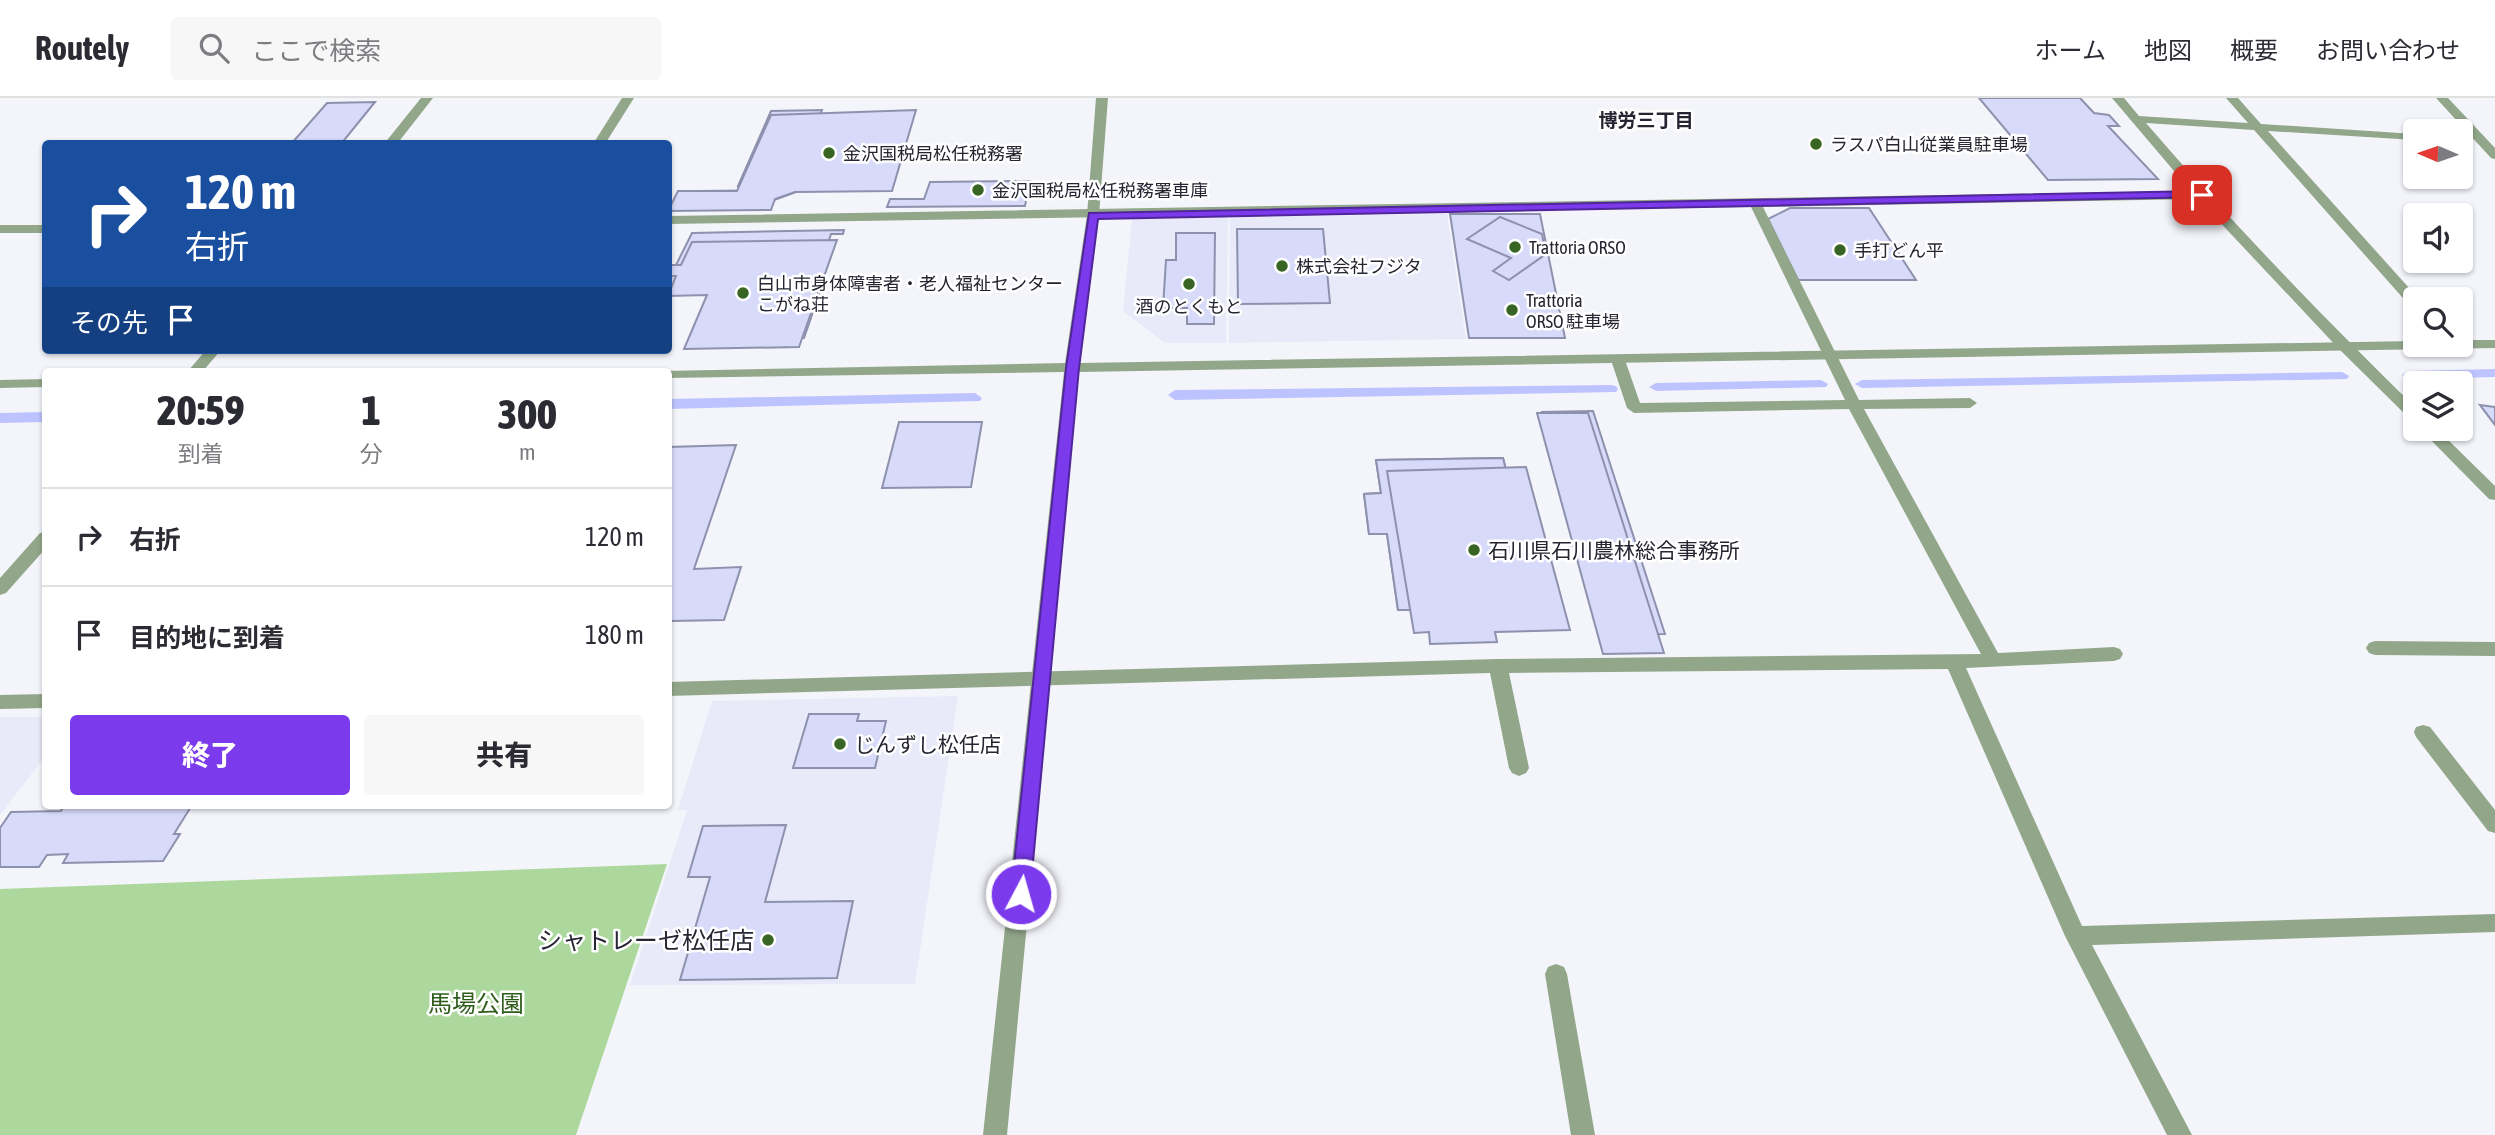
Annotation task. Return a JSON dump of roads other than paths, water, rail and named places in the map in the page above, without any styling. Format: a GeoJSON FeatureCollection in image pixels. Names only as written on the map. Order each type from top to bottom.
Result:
{"type":"FeatureCollection","features":[{"type":"Feature","properties":{"kind":"street"},"geometry":{"type":"LineString","coordinates":[[393,140],[427,98]]}},
{"type":"Feature","properties":{"kind":"street"},"geometry":{"type":"LineString","coordinates":[[602,140],[628,98]]}},
{"type":"Feature","properties":{"kind":"street"},"geometry":{"type":"LineString","coordinates":[[995,1135],[1043,680],[1072,368],[1093,215],[1102,98]]}},
{"type":"Feature","properties":{"kind":"street"},"geometry":{"type":"LineString","coordinates":[[2118,98],[2202,195],[2344,346],[2403,404]]}},
{"type":"Feature","properties":{"kind":"street"},"geometry":{"type":"LineString","coordinates":[[2232,98],[2403,290]]}},
{"type":"Feature","properties":{"kind":"street"},"geometry":{"type":"LineString","coordinates":[[2442,98],[2495,155]]}},
{"type":"Feature","properties":{"kind":"street"},"geometry":{"type":"LineString","coordinates":[[2137,119],[2403,136]]}},
{"type":"Feature","properties":{"kind":"street"},"geometry":{"type":"LineString","coordinates":[[2473,141],[2495,142]]}},
{"type":"Feature","properties":{"kind":"street"},"geometry":{"type":"LineString","coordinates":[[672,220],[2202,195]]}},
{"type":"Feature","properties":{"kind":"street"},"geometry":{"type":"LineString","coordinates":[[1754,201],[1828,356],[1993,660]]}},
{"type":"Feature","properties":{"kind":"street"},"geometry":{"type":"LineString","coordinates":[[0,229],[42,229]]}},
{"type":"Feature","properties":{"kind":"street"},"geometry":{"type":"LineString","coordinates":[[2473,345],[2495,344]]}},
{"type":"Feature","properties":{"kind":"street"},"geometry":{"type":"LineString","coordinates":[[672,374],[2403,345]]}},
{"type":"Feature","properties":{"kind":"street"},"geometry":{"type":"LineString","coordinates":[[198,368],[210,354]]}},
{"type":"Feature","properties":{"kind":"street"},"geometry":{"type":"LineString","coordinates":[[1618,360],[1634,408],[1970,403]]}},
{"type":"Feature","properties":{"kind":"street"},"geometry":{"type":"LineString","coordinates":[[0,384],[42,383]]}},
{"type":"Feature","properties":{"kind":"street"},"geometry":{"type":"LineString","coordinates":[[2440,441],[2495,495]]}},
{"type":"Feature","properties":{"kind":"street"},"geometry":{"type":"LineString","coordinates":[[0,589],[42,542]]}},
{"type":"Feature","properties":{"kind":"street"},"geometry":{"type":"LineString","coordinates":[[2375,648],[2495,649]]}},
{"type":"Feature","properties":{"kind":"street"},"geometry":{"type":"LineString","coordinates":[[672,689],[1498,666],[1954,662],[2114,654]]}},
{"type":"Feature","properties":{"kind":"street"},"geometry":{"type":"LineString","coordinates":[[1954,662],[2077,936],[2180,1135]]}},
{"type":"Feature","properties":{"kind":"street"},"geometry":{"type":"LineString","coordinates":[[1498,666],[1519,768]]}},
{"type":"Feature","properties":{"kind":"street"},"geometry":{"type":"LineString","coordinates":[[0,702],[42,701]]}},
{"type":"Feature","properties":{"kind":"street"},"geometry":{"type":"LineString","coordinates":[[2423,732],[2495,825]]}},
{"type":"Feature","properties":{"kind":"street"},"geometry":{"type":"LineString","coordinates":[[2077,936],[2495,923]]}},
{"type":"Feature","properties":{"kind":"street"},"geometry":{"type":"LineString","coordinates":[[1556,974],[1583,1135]]}},
{"type":"Feature","properties":{"kind":"waterway"},"geometry":{"type":"LineString","coordinates":[[2473,374],[2495,373]]}},
{"type":"Feature","properties":{"kind":"waterway"},"geometry":{"type":"LineString","coordinates":[[1862,384],[2342,376]]}},
{"type":"Feature","properties":{"kind":"waterway"},"geometry":{"type":"LineString","coordinates":[[1656,387],[1821,384]]}},
{"type":"Feature","properties":{"kind":"waterway"},"geometry":{"type":"LineString","coordinates":[[1175,395],[1611,389]]}},
{"type":"Feature","properties":{"kind":"waterway"},"geometry":{"type":"LineString","coordinates":[[672,404],[975,398]]}},
{"type":"Feature","properties":{"kind":"waterway"},"geometry":{"type":"LineString","coordinates":[[0,418],[42,417]]}},
{"type":"Feature","properties":{"kind":"place","name":"ラスパ白山従業員駐車場"},"geometry":{"type":"Point","coordinates":[1816,144]}},
{"type":"Feature","properties":{"kind":"place","name":"金沢国税局松任税務署"},"geometry":{"type":"Point","coordinates":[829,153]}},
{"type":"Feature","properties":{"kind":"place","name":"金沢国税局松任税務署車庫"},"geometry":{"type":"Point","coordinates":[978,190]}},
{"type":"Feature","properties":{"kind":"place","name":"Trattoria ORSO"},"geometry":{"type":"Point","coordinates":[1515,247]}},
{"type":"Feature","properties":{"kind":"place","name":"手打どん平"},"geometry":{"type":"Point","coordinates":[1840,250]}},
{"type":"Feature","properties":{"kind":"place","name":"株式会社フジタ"},"geometry":{"type":"Point","coordinates":[1282,266]}},
{"type":"Feature","properties":{"kind":"place","name":"酒のとくもと"},"geometry":{"type":"Point","coordinates":[1189,284]}},
{"type":"Feature","properties":{"kind":"place","name":"白山市身体障害者・老人福祉センター こがね荘"},"geometry":{"type":"Point","coordinates":[743,293]}},
{"type":"Feature","properties":{"kind":"place","name":"Trattoria ORSO 駐車場"},"geometry":{"type":"Point","coordinates":[1512,310]}},
{"type":"Feature","properties":{"kind":"place","name":"石川県石川農林総合事務所"},"geometry":{"type":"Point","coordinates":[1474,550]}},
{"type":"Feature","properties":{"kind":"place","name":"じんずし松任店"},"geometry":{"type":"Point","coordinates":[840,744]}},
{"type":"Feature","properties":{"kind":"place","name":"シャトレーゼ松任店"},"geometry":{"type":"Point","coordinates":[768,940]}},
{"type":"Feature","properties":{"kind":"district","name":"博労三丁目"},"geometry":{"type":"Point","coordinates":[1646,120]}},
{"type":"Feature","properties":{"kind":"park label","name":"馬場公園"},"geometry":{"type":"Point","coordinates":[476,1003]}}]}
